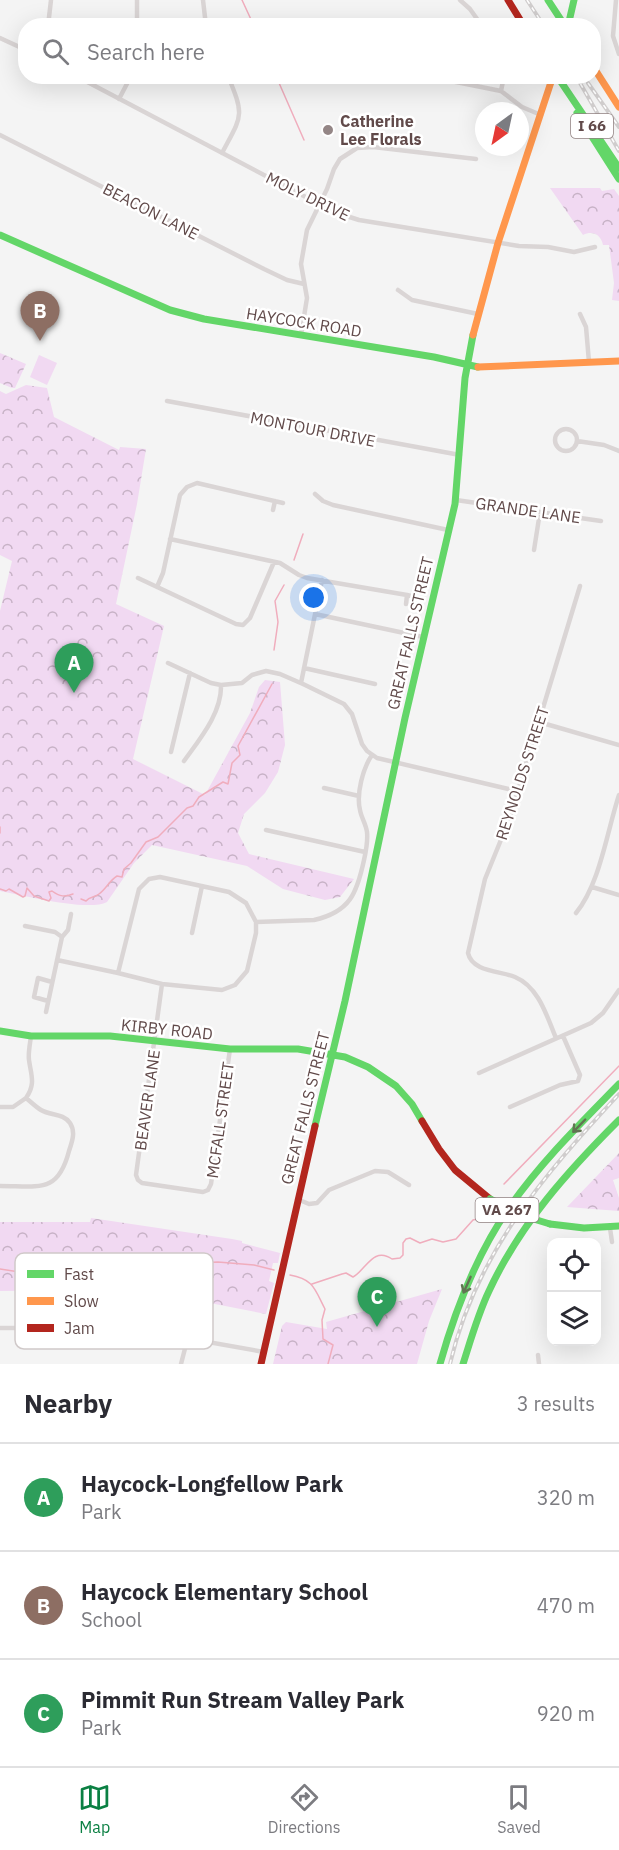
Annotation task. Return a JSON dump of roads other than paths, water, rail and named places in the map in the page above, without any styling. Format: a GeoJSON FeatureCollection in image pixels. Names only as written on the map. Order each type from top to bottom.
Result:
{"type":"FeatureCollection","features":[{"type":"Feature","properties":{"kind":"main road"},"geometry":{"type":"LineString","coordinates":[[508,0],[519,18]]}},
{"type":"Feature","properties":{"kind":"main road"},"geometry":{"type":"LineString","coordinates":[[548,0],[560,18]]}},
{"type":"Feature","properties":{"kind":"main road"},"geometry":{"type":"LineString","coordinates":[[569,18],[574,1]]}},
{"type":"Feature","properties":{"kind":"main road","name":"I 66"},"geometry":{"type":"LineString","coordinates":[[601,79],[619,107]]}},
{"type":"Feature","properties":{"kind":"main road","name":"GREAT FALLS STREET"},"geometry":{"type":"LineString","coordinates":[[261,1364],[297,1199],[369,895],[396,763],[456,500],[467,366],[478,314],[498,243],[552,84]]}},
{"type":"Feature","properties":{"kind":"main road"},"geometry":{"type":"LineString","coordinates":[[563,86],[582,123],[619,179]]}},
{"type":"Feature","properties":{"kind":"main road","name":"I 66"},"geometry":{"type":"LineString","coordinates":[[563,86],[619,168]]}},
{"type":"Feature","properties":{"kind":"main road","name":"HAYCOCK ROAD"},"geometry":{"type":"LineString","coordinates":[[0,235],[170,310],[204,319],[434,357],[467,366],[504,367],[619,361]]}},
{"type":"Feature","properties":{"kind":"main road","name":"KIRBY ROAD"},"geometry":{"type":"LineString","coordinates":[[0,1031],[31,1036],[110,1036],[230,1049],[281,1048],[332,1054],[369,1067],[396,1086],[411,1104],[455,1170],[490,1199],[526,1217],[550,1224],[584,1228],[619,1226]]}},
{"type":"Feature","properties":{"kind":"main road","name":"VA 267"},"geometry":{"type":"LineString","coordinates":[[440,1364],[462,1296],[500,1222],[537,1171],[619,1084]]}},
{"type":"Feature","properties":{"kind":"main road","name":"VA 267"},"geometry":{"type":"LineString","coordinates":[[463,1364],[485,1299],[518,1237],[557,1184],[619,1120]]}},
{"type":"Feature","properties":{"kind":"street"},"geometry":{"type":"LineString","coordinates":[[49,18],[51,0]]}},
{"type":"Feature","properties":{"kind":"street"},"geometry":{"type":"LineString","coordinates":[[137,0],[137,18]]}},
{"type":"Feature","properties":{"kind":"street"},"geometry":{"type":"LineString","coordinates":[[203,0],[205,18]]}},
{"type":"Feature","properties":{"kind":"street"},"geometry":{"type":"LineString","coordinates":[[460,0],[476,18]]}},
{"type":"Feature","properties":{"kind":"street"},"geometry":{"type":"LineString","coordinates":[[616,0],[613,36],[619,54]]}},
{"type":"Feature","properties":{"kind":"street"},"geometry":{"type":"LineString","coordinates":[[0,38],[18,46]]}},
{"type":"Feature","properties":{"kind":"street","name":"MOLY DRIVE"},"geometry":{"type":"LineString","coordinates":[[91,84],[337,213],[359,220],[519,246],[548,247],[573,252],[595,247]]}},
{"type":"Feature","properties":{"kind":"street"},"geometry":{"type":"LineString","coordinates":[[119,99],[127,84]]}},
{"type":"Feature","properties":{"kind":"street"},"geometry":{"type":"LineString","coordinates":[[222,153],[240,116],[238,101],[231,84]]}},
{"type":"Feature","properties":{"kind":"street"},"geometry":{"type":"LineString","coordinates":[[466,84],[501,91],[522,107],[540,115]]}},
{"type":"Feature","properties":{"kind":"street"},"geometry":{"type":"LineString","coordinates":[[501,91],[502,84]]}},
{"type":"Feature","properties":{"kind":"street","name":"BEACON LANE"},"geometry":{"type":"LineString","coordinates":[[0,135],[279,276],[304,284]]}},
{"type":"Feature","properties":{"kind":"street"},"geometry":{"type":"LineString","coordinates":[[301,335],[307,298],[301,264],[304,241],[336,164],[345,154],[357,148],[373,147],[476,159]]}},
{"type":"Feature","properties":{"kind":"street"},"geometry":{"type":"LineString","coordinates":[[398,290],[412,300],[478,314]]}},
{"type":"Feature","properties":{"kind":"street"},"geometry":{"type":"LineString","coordinates":[[580,314],[586,327],[589,362]]}},
{"type":"Feature","properties":{"kind":"street","name":"MONTOUR DRIVE"},"geometry":{"type":"LineString","coordinates":[[167,401],[460,455]]}},
{"type":"Feature","properties":{"kind":"street"},"geometry":{"type":"LineString","coordinates":[[561,430],[568,430],[574,434],[577,441],[572,449],[564,451],[558,447],[555,439],[561,430]]}},
{"type":"Feature","properties":{"kind":"street"},"geometry":{"type":"LineString","coordinates":[[577,441],[604,445],[619,451]]}},
{"type":"Feature","properties":{"kind":"street"},"geometry":{"type":"LineString","coordinates":[[157,587],[163,573],[180,495],[184,489],[193,484],[283,502]]}},
{"type":"Feature","properties":{"kind":"street"},"geometry":{"type":"LineString","coordinates":[[315,494],[323,501],[333,505],[448,530]]}},
{"type":"Feature","properties":{"kind":"street","name":"GRANDE LANE"},"geometry":{"type":"LineString","coordinates":[[456,500],[601,521]]}},
{"type":"Feature","properties":{"kind":"street"},"geometry":{"type":"LineString","coordinates":[[273,510],[274,501]]}},
{"type":"Feature","properties":{"kind":"street"},"geometry":{"type":"LineString","coordinates":[[534,550],[540,512]]}},
{"type":"Feature","properties":{"kind":"street"},"geometry":{"type":"LineString","coordinates":[[170,539],[285,565],[302,577],[415,597]]}},
{"type":"Feature","properties":{"kind":"street"},"geometry":{"type":"LineString","coordinates":[[138,578],[236,624],[243,625],[250,618],[274,562]]}},
{"type":"Feature","properties":{"kind":"street"},"geometry":{"type":"LineString","coordinates":[[301,683],[322,580]]}},
{"type":"Feature","properties":{"kind":"street","name":"REYNOLDS STREET"},"geometry":{"type":"LineString","coordinates":[[556,1038],[538,998],[527,984],[515,977],[476,966],[470,961],[468,953],[482,891],[502,838],[580,586]]}},
{"type":"Feature","properties":{"kind":"street"},"geometry":{"type":"LineString","coordinates":[[406,604],[407,596]]}},
{"type":"Feature","properties":{"kind":"street"},"geometry":{"type":"LineString","coordinates":[[315,614],[424,638]]}},
{"type":"Feature","properties":{"kind":"street"},"geometry":{"type":"LineString","coordinates":[[168,663],[221,685],[242,683],[252,675],[266,671],[280,674],[339,701],[349,709],[359,739],[372,755],[396,763],[517,791]]}},
{"type":"Feature","properties":{"kind":"street"},"geometry":{"type":"LineString","coordinates":[[304,668],[375,684]]}},
{"type":"Feature","properties":{"kind":"street"},"geometry":{"type":"LineString","coordinates":[[171,752],[190,673]]}},
{"type":"Feature","properties":{"kind":"street"},"geometry":{"type":"LineString","coordinates":[[184,761],[209,723],[220,697],[221,685]]}},
{"type":"Feature","properties":{"kind":"street"},"geometry":{"type":"LineString","coordinates":[[539,722],[619,745]]}},
{"type":"Feature","properties":{"kind":"street"},"geometry":{"type":"LineString","coordinates":[[256,921],[314,920],[340,910],[350,899],[358,885],[365,852],[367,830],[359,809],[359,796],[366,766],[372,755]]}},
{"type":"Feature","properties":{"kind":"street"},"geometry":{"type":"LineString","coordinates":[[324,788],[359,796]]}},
{"type":"Feature","properties":{"kind":"street"},"geometry":{"type":"LineString","coordinates":[[576,913],[592,887],[619,795]]}},
{"type":"Feature","properties":{"kind":"street"},"geometry":{"type":"LineString","coordinates":[[266,830],[365,852]]}},
{"type":"Feature","properties":{"kind":"street"},"geometry":{"type":"LineString","coordinates":[[57,960],[118,974],[162,984],[217,990],[235,985],[247,971],[256,933],[256,921],[250,908],[241,898],[229,892],[160,877],[144,882],[135,900],[118,974]]}},
{"type":"Feature","properties":{"kind":"street"},"geometry":{"type":"LineString","coordinates":[[192,933],[202,886]]}},
{"type":"Feature","properties":{"kind":"street"},"geometry":{"type":"LineString","coordinates":[[592,887],[619,895]]}},
{"type":"Feature","properties":{"kind":"street"},"geometry":{"type":"LineString","coordinates":[[46,1012],[62,937],[68,930],[72,914]]}},
{"type":"Feature","properties":{"kind":"street"},"geometry":{"type":"LineString","coordinates":[[25,926],[55,932],[62,937]]}},
{"type":"Feature","properties":{"kind":"street"},"geometry":{"type":"LineString","coordinates":[[48,1001],[34,997],[38,978],[52,982]]}},
{"type":"Feature","properties":{"kind":"street","name":"BEAVER LANE"},"geometry":{"type":"LineString","coordinates":[[162,984],[136,1181],[209,1192]]}},
{"type":"Feature","properties":{"kind":"street"},"geometry":{"type":"LineString","coordinates":[[479,1073],[597,1019],[619,990]]}},
{"type":"Feature","properties":{"kind":"street"},"geometry":{"type":"LineString","coordinates":[[0,1107],[13,1107],[31,1092],[33,1078],[29,1055],[31,1036]]}},
{"type":"Feature","properties":{"kind":"street"},"geometry":{"type":"LineString","coordinates":[[510,1107],[560,1084],[578,1081],[580,1075],[562,1036]]}},
{"type":"Feature","properties":{"kind":"street","name":"MCFALL STREET"},"geometry":{"type":"LineString","coordinates":[[209,1192],[230,1049]]}},
{"type":"Feature","properties":{"kind":"street"},"geometry":{"type":"LineString","coordinates":[[0,1186],[48,1184],[57,1179],[65,1167],[73,1136],[71,1125],[64,1117],[42,1111],[26,1098]]}},
{"type":"Feature","properties":{"kind":"street","name":"GREAT FALLS STREET"},"geometry":{"type":"LineString","coordinates":[[297,1199],[309,1204],[317,1203],[330,1190],[375,1171],[388,1172],[409,1185]]}},
{"type":"Feature","properties":{"kind":"street"},"geometry":{"type":"LineString","coordinates":[[610,1228],[612,1242]]}},
{"type":"Feature","properties":{"kind":"street"},"geometry":{"type":"LineString","coordinates":[[213,1342],[264,1352]]}},
{"type":"Feature","properties":{"kind":"street"},"geometry":{"type":"LineString","coordinates":[[181,1364],[185,1349]]}},
{"type":"Feature","properties":{"kind":"street"},"geometry":{"type":"LineString","coordinates":[[538,1355],[539,1364]]}},
{"type":"Feature","properties":{"kind":"waterway"},"geometry":{"type":"LineString","coordinates":[[242,0],[250,18]]}},
{"type":"Feature","properties":{"kind":"waterway"},"geometry":{"type":"LineString","coordinates":[[280,84],[304,140]]}},
{"type":"Feature","properties":{"kind":"waterway"},"geometry":{"type":"LineString","coordinates":[[294,560],[303,534]]}},
{"type":"Feature","properties":{"kind":"waterway"},"geometry":{"type":"LineString","coordinates":[[274,650],[278,622],[275,601],[284,585]]}},
{"type":"Feature","properties":{"kind":"waterway"},"geometry":{"type":"LineString","coordinates":[[81,899],[86,901],[101,892],[114,878],[122,877],[124,869],[146,842],[158,837],[187,808],[193,806],[199,797],[223,782],[228,784],[232,763],[240,755],[238,746],[272,684]]}},
{"type":"Feature","properties":{"kind":"waterway"},"geometry":{"type":"LineString","coordinates":[[0,827],[0,833]]}},
{"type":"Feature","properties":{"kind":"waterway"},"geometry":{"type":"LineString","coordinates":[[0,889],[6,891],[9,889],[23,897],[27,888],[34,896],[49,901],[51,898],[49,892],[52,891],[62,896],[73,894]]}},
{"type":"Feature","properties":{"kind":"waterway"},"geometry":{"type":"LineString","coordinates":[[504,1184],[619,1066]]}},
{"type":"Feature","properties":{"kind":"waterway"},"geometry":{"type":"LineString","coordinates":[[312,1284],[346,1273],[353,1277],[370,1260],[380,1255],[392,1259],[400,1258],[403,1255],[403,1243],[406,1239],[410,1238],[420,1243],[432,1239],[443,1242],[456,1239],[473,1220],[484,1217]]}},
{"type":"Feature","properties":{"kind":"waterway"},"geometry":{"type":"LineString","coordinates":[[213,1262],[254,1265],[274,1270]]}},
{"type":"Feature","properties":{"kind":"waterway"},"geometry":{"type":"LineString","coordinates":[[0,1269],[15,1271]]}},
{"type":"Feature","properties":{"kind":"waterway"},"geometry":{"type":"LineString","coordinates":[[290,1275],[304,1279],[313,1286],[325,1309],[322,1320],[323,1339],[333,1345],[328,1364]]}},
{"type":"Feature","properties":{"kind":"railway"},"geometry":{"type":"LineString","coordinates":[[527,0],[539,18]]}},
{"type":"Feature","properties":{"kind":"railway"},"geometry":{"type":"LineString","coordinates":[[581,84],[619,151]]}},
{"type":"Feature","properties":{"kind":"railway"},"geometry":{"type":"LineString","coordinates":[[589,84],[619,127]]}},
{"type":"Feature","properties":{"kind":"railway"},"geometry":{"type":"LineString","coordinates":[[450,1364],[477,1286],[495,1251],[539,1186],[619,1094]]}},
{"type":"Feature","properties":{"kind":"place","name":"Catherine Lee Florals"},"geometry":{"type":"Point","coordinates":[328,130]}},
{"type":"Feature","properties":{"kind":"place","name":"Haycock Elementary School"},"geometry":{"type":"Point","coordinates":[40,341]}},
{"type":"Feature","properties":{"kind":"place","name":"Haycock-Longfellow Park"},"geometry":{"type":"Point","coordinates":[74,693]}},
{"type":"Feature","properties":{"kind":"place","name":"Pimmit Run Stream Valley Park"},"geometry":{"type":"Point","coordinates":[377,1327]}}]}
